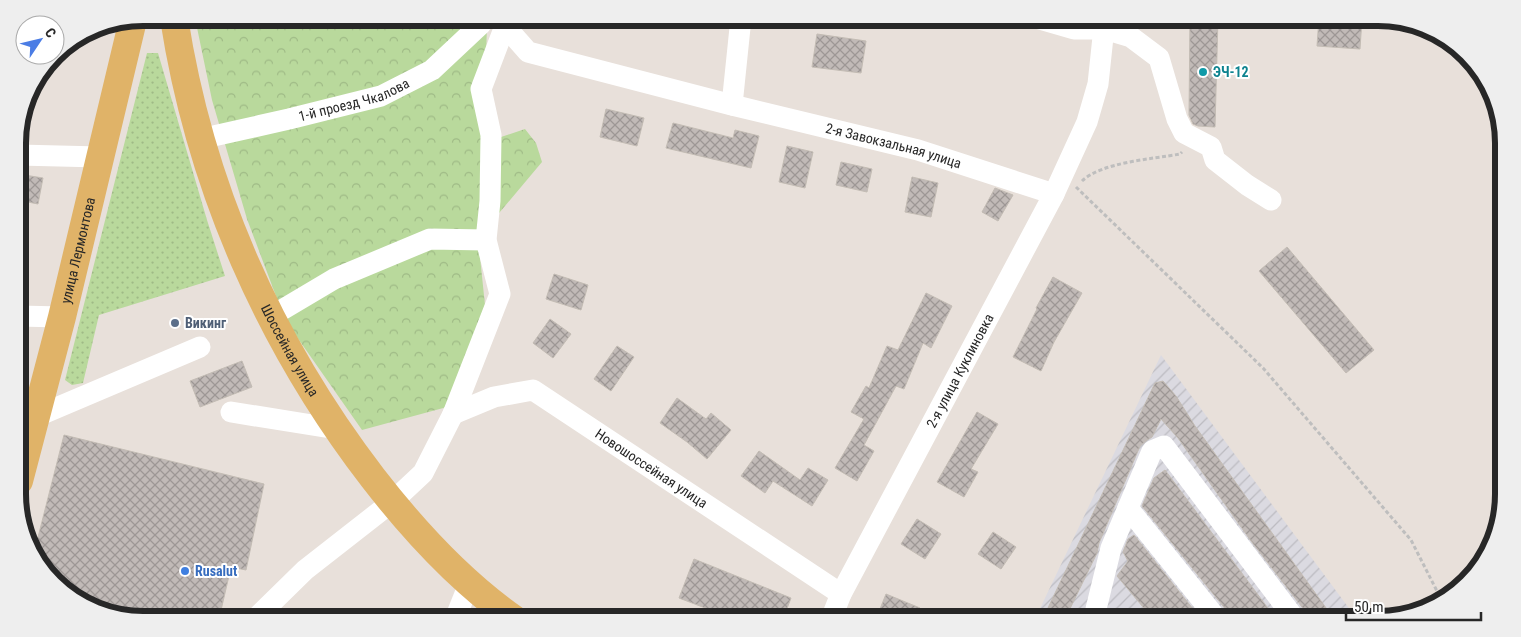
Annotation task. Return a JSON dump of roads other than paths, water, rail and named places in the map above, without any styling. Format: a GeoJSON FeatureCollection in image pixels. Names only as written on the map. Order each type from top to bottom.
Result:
{"type":"FeatureCollection","features":[{"type":"Feature","properties":{"kind":"main road","name":"улица Лермонтова"},"geometry":{"type":"LineString","coordinates":[[26,450],[62,317],[131,27]]}},
{"type":"Feature","properties":{"kind":"main road","name":"Шоссейная улица"},"geometry":{"type":"LineString","coordinates":[[176,27],[188,92],[200,139],[219,199],[239,250],[270,317],[306,381],[337,429],[392,502],[423,537],[498,611]]}},
{"type":"Feature","properties":{"kind":"street"},"geometry":{"type":"LineString","coordinates":[[1065,26],[1074,29],[1091,26]]}},
{"type":"Feature","properties":{"kind":"street","name":"2-я улица Куклиновка"},"geometry":{"type":"LineString","coordinates":[[834,610],[841,594],[1064,185],[1088,122],[1098,84],[1105,26]]}},
{"type":"Feature","properties":{"kind":"street"},"geometry":{"type":"LineString","coordinates":[[1110,26],[1132,37],[1159,58],[1177,119],[1184,133],[1211,146],[1215,160],[1247,185],[1271,200]]}},
{"type":"Feature","properties":{"kind":"street","name":"1-й проезд Чкалова"},"geometry":{"type":"LineString","coordinates":[[200,139],[381,96],[432,70],[478,27]]}},
{"type":"Feature","properties":{"kind":"street"},"geometry":{"type":"LineString","coordinates":[[264,611],[305,570],[392,502],[423,473],[453,414],[500,294],[486,240],[490,201],[492,135],[481,90],[503,27]]}},
{"type":"Feature","properties":{"kind":"street","name":"2-я Завокзальная улица"},"geometry":{"type":"LineString","coordinates":[[509,27],[528,52],[732,105],[1064,185]]}},
{"type":"Feature","properties":{"kind":"street"},"geometry":{"type":"LineString","coordinates":[[732,105],[740,27]]}},
{"type":"Feature","properties":{"kind":"street"},"geometry":{"type":"LineString","coordinates":[[27,155],[100,157]]}},
{"type":"Feature","properties":{"kind":"street"},"geometry":{"type":"LineString","coordinates":[[270,317],[334,280],[430,240],[486,240]]}},
{"type":"Feature","properties":{"kind":"street"},"geometry":{"type":"LineString","coordinates":[[26,316],[62,317]]}},
{"type":"Feature","properties":{"kind":"street"},"geometry":{"type":"LineString","coordinates":[[35,417],[200,347]]}},
{"type":"Feature","properties":{"kind":"street","name":"Новошоссейная улица"},"geometry":{"type":"LineString","coordinates":[[453,414],[494,397],[533,390],[841,594]]}},
{"type":"Feature","properties":{"kind":"street"},"geometry":{"type":"LineString","coordinates":[[231,412],[337,429]]}},
{"type":"Feature","properties":{"kind":"street"},"geometry":{"type":"LineString","coordinates":[[1096,610],[1111,548],[1152,451],[1164,446],[1288,610]]}},
{"type":"Feature","properties":{"kind":"street"},"geometry":{"type":"LineString","coordinates":[[1128,508],[1210,610]]}},
{"type":"Feature","properties":{"kind":"street"},"geometry":{"type":"LineString","coordinates":[[459,611],[470,584]]}},
{"type":"Feature","properties":{"kind":"place","name":"ЭЧ-12"},"geometry":{"type":"Point","coordinates":[1203,72]}},
{"type":"Feature","properties":{"kind":"place","name":"Викинг"},"geometry":{"type":"Point","coordinates":[175,323]}},
{"type":"Feature","properties":{"kind":"place","name":"Rusalut"},"geometry":{"type":"Point","coordinates":[185,571]}}]}
